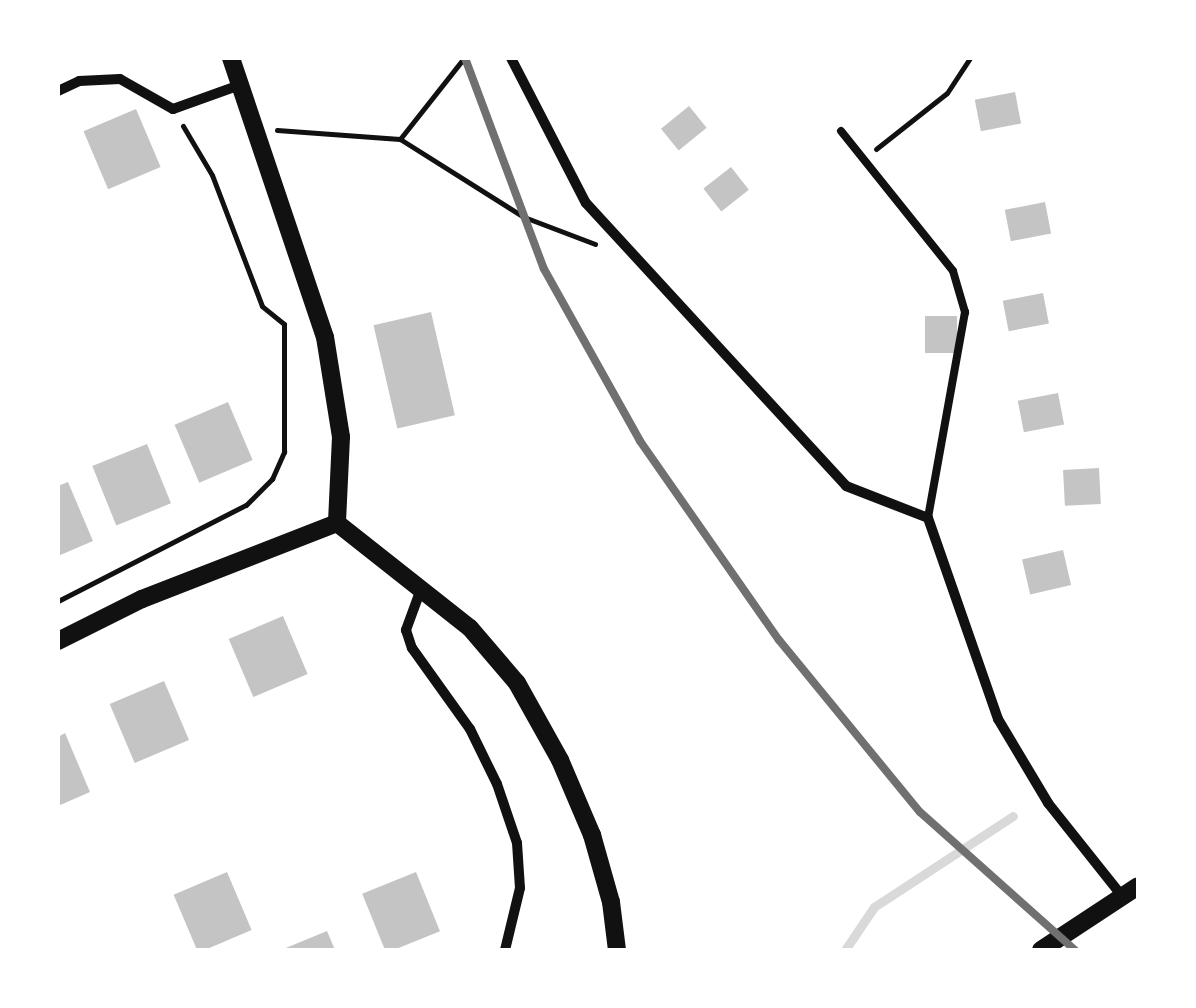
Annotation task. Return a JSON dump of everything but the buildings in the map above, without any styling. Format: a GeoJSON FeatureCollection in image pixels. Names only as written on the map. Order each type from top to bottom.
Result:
{"type":"FeatureCollection","features":[{"type":"Feature","properties":{"kind":"street"},"geometry":{"type":"LineString","coordinates":[[231,58],[325,336],[341,437],[337,524]]}},
{"type":"Feature","properties":{"kind":"street"},"geometry":{"type":"LineString","coordinates":[[511,58],[586,203],[846,486],[928,518],[998,719],[1048,803],[1130,891],[1041,950]]}},
{"type":"Feature","properties":{"kind":"street"},"geometry":{"type":"LineString","coordinates":[[58,91],[79,81],[120,79],[174,109],[240,85]]}},
{"type":"Feature","properties":{"kind":"street"},"geometry":{"type":"LineString","coordinates":[[337,524],[470,628],[517,683],[560,760],[592,835],[612,902],[617,950]]}},
{"type":"Feature","properties":{"kind":"street"},"geometry":{"type":"LineString","coordinates":[[58,641],[142,599],[337,524]]}},
{"type":"Feature","properties":{"kind":"street"},"geometry":{"type":"LineString","coordinates":[[421,589],[406,630],[412,648],[470,729],[497,784],[517,843],[520,888],[506,950]]}},
{"type":"Feature","properties":{"kind":"lane"},"geometry":{"type":"LineString","coordinates":[[842,132],[866,157],[954,272],[965,312],[928,518]]}},
{"type":"Feature","properties":{"kind":"path"},"geometry":{"type":"LineString","coordinates":[[400,139],[464,58]]}},
{"type":"Feature","properties":{"kind":"path"},"geometry":{"type":"LineString","coordinates":[[866,157],[947,93],[970,58]]}},
{"type":"Feature","properties":{"kind":"path"},"geometry":{"type":"LineString","coordinates":[[58,601],[246,505],[272,480],[284,452],[284,324],[262,306],[212,175],[174,109]]}},
{"type":"Feature","properties":{"kind":"path"},"geometry":{"type":"LineString","coordinates":[[254,128],[400,139],[524,217],[637,259]]}},
{"type":"Feature","properties":{"kind":"waterway"},"geometry":{"type":"LineString","coordinates":[[845,950],[874,907],[1013,816]]}},
{"type":"Feature","properties":{"kind":"railway"},"geometry":{"type":"LineString","coordinates":[[465,58],[544,269],[640,441],[779,640],[920,812],[1075,950]]}}]}
